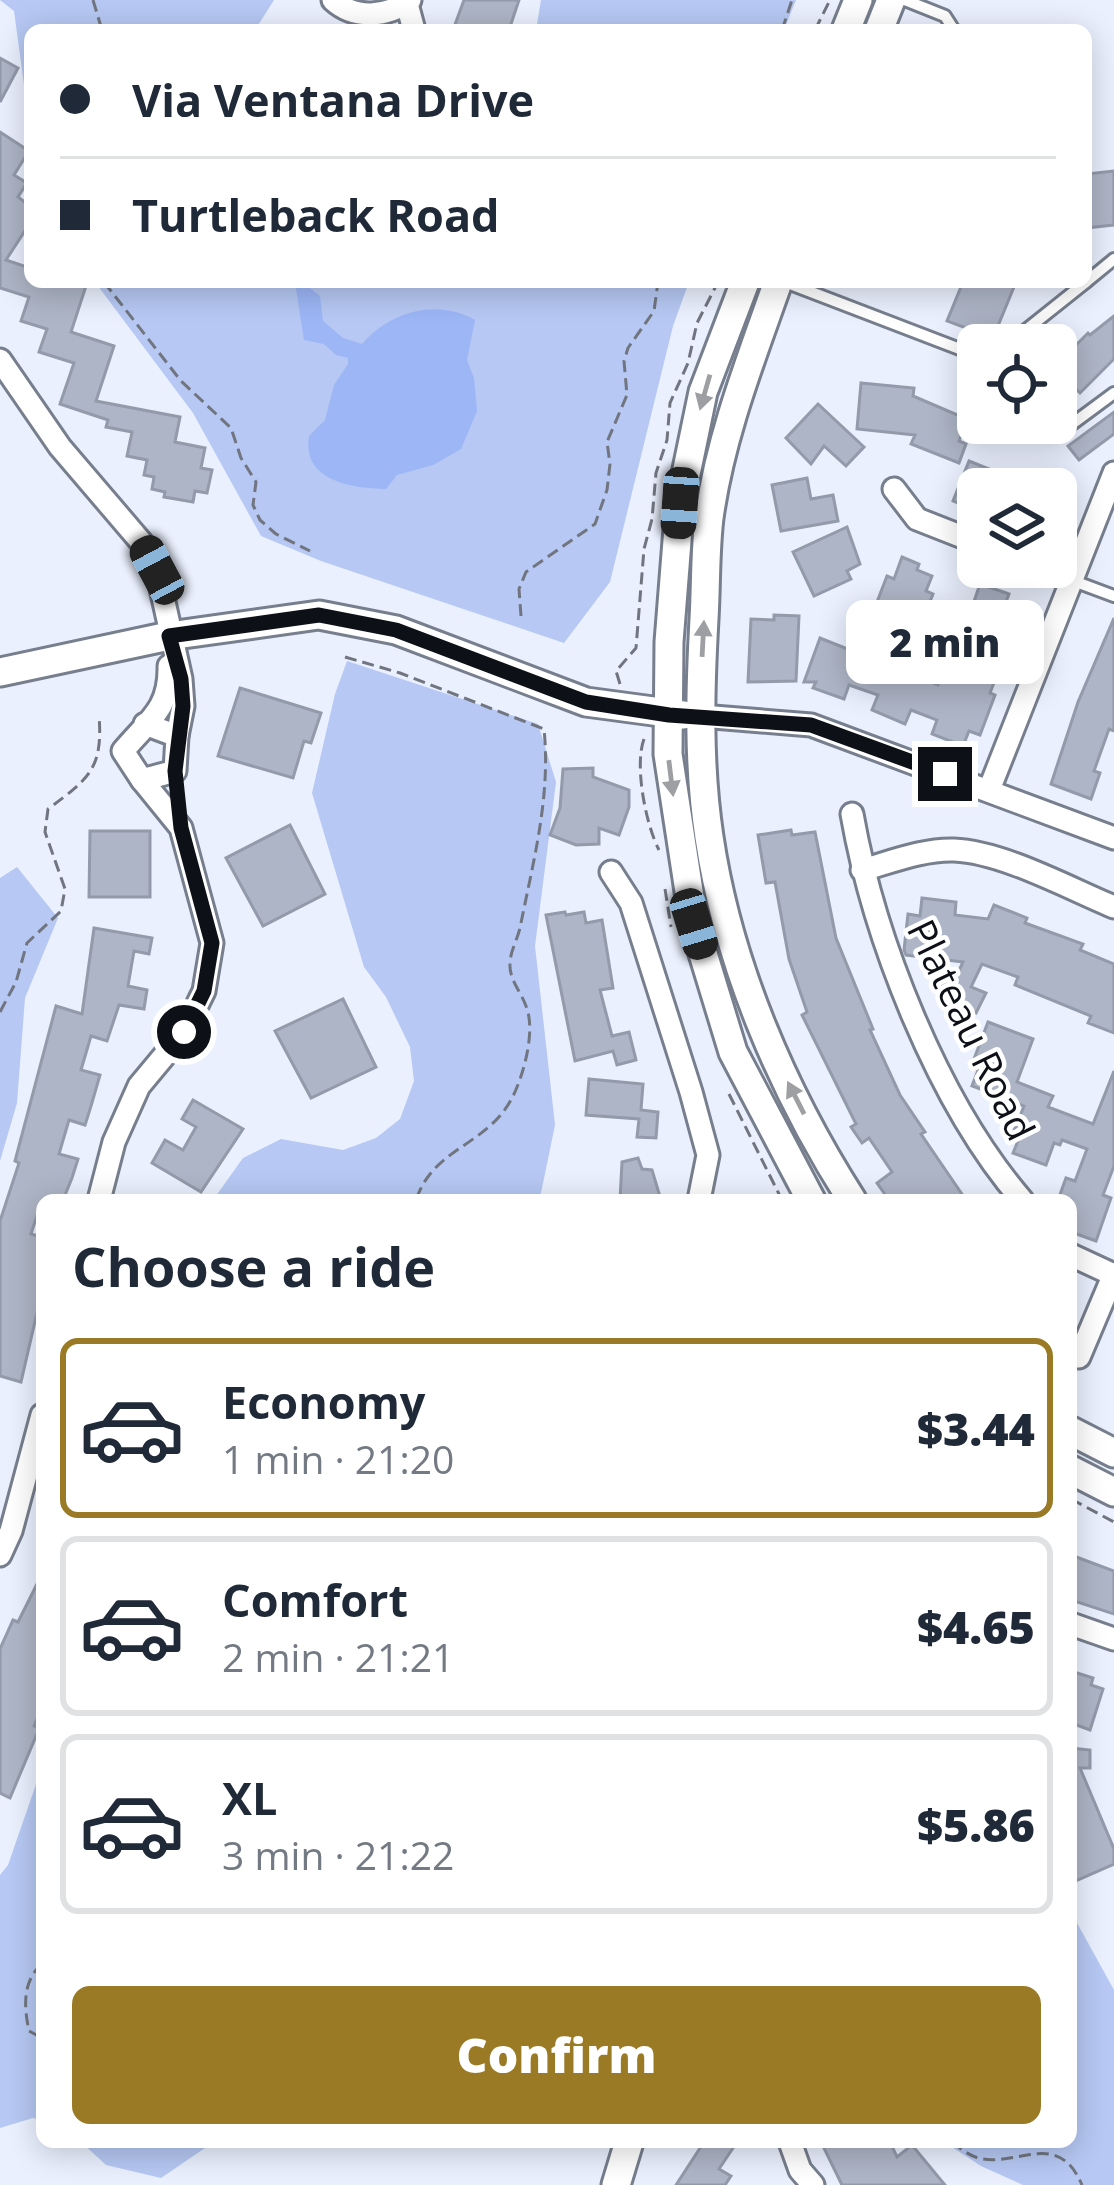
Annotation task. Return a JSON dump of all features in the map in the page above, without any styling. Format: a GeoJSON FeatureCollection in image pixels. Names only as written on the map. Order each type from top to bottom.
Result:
{"type":"FeatureCollection","features":[{"type":"Feature","properties":{"kind":"main road"},"geometry":{"type":"LineString","coordinates":[[743,288],[703,392],[680,503],[669,642],[668,754],[694,924],[733,1052],[809,1194]]}},
{"type":"Feature","properties":{"kind":"main road"},"geometry":{"type":"LineString","coordinates":[[780,288],[735,406],[709,518],[700,716],[709,840],[730,931],[767,1041],[848,1194]]}},
{"type":"Feature","properties":{"kind":"main road"},"geometry":{"type":"LineString","coordinates":[[0,672],[169,636],[319,615],[396,630],[586,702],[700,716]]}},
{"type":"Feature","properties":{"kind":"main road"},"geometry":{"type":"LineString","coordinates":[[1077,1434],[1114,1454]]}},
{"type":"Feature","properties":{"kind":"main road"},"geometry":{"type":"LineString","coordinates":[[1077,1473],[1114,1492]]}},
{"type":"Feature","properties":{"kind":"main road"},"geometry":{"type":"LineString","coordinates":[[616,2185],[627,2148]]}},
{"type":"Feature","properties":{"kind":"street"},"geometry":{"type":"LineString","coordinates":[[333,0],[364,22],[408,2]]}},
{"type":"Feature","properties":{"kind":"street"},"geometry":{"type":"LineString","coordinates":[[0,360],[60,447],[142,543],[157,570],[182,692],[175,771],[181,828],[212,943],[204,991],[184,1032],[140,1086],[114,1142],[101,1194]]}},
{"type":"Feature","properties":{"kind":"street"},"geometry":{"type":"LineString","coordinates":[[1077,565],[1114,473]]}},
{"type":"Feature","properties":{"kind":"street"},"geometry":{"type":"LineString","coordinates":[[894,489],[917,519],[957,535]]}},
{"type":"Feature","properties":{"kind":"street"},"geometry":{"type":"LineString","coordinates":[[989,790],[1068,588]]}},
{"type":"Feature","properties":{"kind":"street"},"geometry":{"type":"LineString","coordinates":[[169,636],[170,689],[162,709],[123,751],[181,828]]}},
{"type":"Feature","properties":{"kind":"street"},"geometry":{"type":"LineString","coordinates":[[700,716],[811,725],[1114,838]]}},
{"type":"Feature","properties":{"kind":"street"},"geometry":{"type":"LineString","coordinates":[[145,724],[177,736]]}},
{"type":"Feature","properties":{"kind":"street"},"geometry":{"type":"LineString","coordinates":[[142,780],[175,771]]}},
{"type":"Feature","properties":{"kind":"street","name":"Plateau Road"},"geometry":{"type":"LineString","coordinates":[[852,814],[862,870],[897,980],[959,1107],[1017,1194]]}},
{"type":"Feature","properties":{"kind":"street"},"geometry":{"type":"LineString","coordinates":[[862,870],[923,853],[955,850],[990,857],[1114,907]]}},
{"type":"Feature","properties":{"kind":"street"},"geometry":{"type":"LineString","coordinates":[[611,872],[631,903],[692,1092],[707,1155],[700,1194]]}},
{"type":"Feature","properties":{"kind":"street"},"geometry":{"type":"LineString","coordinates":[[1077,1258],[1114,1275],[1079,1357]]}},
{"type":"Feature","properties":{"kind":"street"},"geometry":{"type":"LineString","coordinates":[[0,1555],[11,1532],[36,1438]]}},
{"type":"Feature","properties":{"kind":"street"},"geometry":{"type":"LineString","coordinates":[[1077,1626],[1114,1640]]}},
{"type":"Feature","properties":{"kind":"street"},"geometry":{"type":"LineString","coordinates":[[778,2185],[806,2178],[793,2148]]}},
{"type":"Feature","properties":{"kind":"lane"},"geometry":{"type":"LineString","coordinates":[[905,0],[945,16],[950,24]]}},
{"type":"Feature","properties":{"kind":"lane"},"geometry":{"type":"LineString","coordinates":[[800,288],[957,348]]}},
{"type":"Feature","properties":{"kind":"lane"},"geometry":{"type":"LineString","coordinates":[[823,296],[826,288]]}},
{"type":"Feature","properties":{"kind":"lane"},"geometry":{"type":"LineString","coordinates":[[1033,324],[1078,288]]}},
{"type":"Feature","properties":{"kind":"lane"},"geometry":{"type":"LineString","coordinates":[[1077,420],[1114,393]]}},
{"type":"Feature","properties":{"kind":"lane"},"geometry":{"type":"LineString","coordinates":[[1077,582],[1114,596]]}},
{"type":"Feature","properties":{"kind":"path"},"geometry":{"type":"LineString","coordinates":[[109,288],[181,381],[231,428],[256,482],[254,505],[260,520],[276,534],[310,550]]}},
{"type":"Feature","properties":{"kind":"path"},"geometry":{"type":"LineString","coordinates":[[521,616],[519,589],[526,572],[595,524],[607,490],[607,442],[626,395],[624,362],[628,348],[654,311],[657,288]]}},
{"type":"Feature","properties":{"kind":"path"},"geometry":{"type":"LineString","coordinates":[[345,657],[544,728],[547,763],[540,830],[509,970],[530,1023],[517,1088],[502,1115],[479,1138],[440,1161],[418,1194]]}},
{"type":"Feature","properties":{"kind":"path"},"geometry":{"type":"LineString","coordinates":[[0,1012],[16,982],[27,943],[61,910],[65,889],[45,832],[49,808],[85,782],[101,752],[99,715]]}},
{"type":"Feature","properties":{"kind":"path"},"geometry":{"type":"LineString","coordinates":[[1077,1502],[1114,1522]]}},
{"type":"Feature","properties":{"kind":"path"},"geometry":{"type":"LineString","coordinates":[[36,1970],[29,1977],[27,2003],[29,2031],[36,2035]]}},
{"type":"Feature","properties":{"kind":"path"},"geometry":{"type":"LineString","coordinates":[[962,2148],[981,2159],[1046,2153],[1064,2160],[1082,2185]]}},
{"type":"Feature","properties":{"kind":"shaded area"},"geometry":{"type":"Polygon","coordinates":[[[0,0],[274,0],[259,24],[24,24],[24,85],[14,11],[0,0]]]}},
{"type":"Feature","properties":{"kind":"shaded area"},"geometry":{"type":"Polygon","coordinates":[[[541,0],[796,0],[786,24],[537,24],[541,0]]]}},
{"type":"Feature","properties":{"kind":"shaded area"},"geometry":{"type":"Polygon","coordinates":[[[99,288],[687,288],[673,326],[610,582],[564,643],[261,536],[193,413],[99,288]]]}},
{"type":"Feature","properties":{"kind":"shaded area"},"geometry":{"type":"Polygon","coordinates":[[[296,288],[310,288],[320,296],[323,321],[343,338],[362,344],[386,324],[414,312],[445,310],[475,320],[467,360],[477,411],[461,449],[433,465],[397,475],[386,489],[344,484],[321,472],[309,451],[309,436],[325,420],[334,385],[348,358],[324,344],[304,340],[296,288]]]}},
{"type":"Feature","properties":{"kind":"shaded area"},"geometry":{"type":"Polygon","coordinates":[[[347,661],[538,724],[556,782],[535,946],[555,1125],[540,1194],[217,1194],[243,1158],[281,1139],[343,1150],[376,1138],[400,1119],[414,1081],[410,1047],[386,997],[364,967],[312,793],[347,661]]]}},
{"type":"Feature","properties":{"kind":"shaded area"},"geometry":{"type":"Polygon","coordinates":[[[17,867],[58,918],[25,998],[17,1103],[0,1161],[0,878],[17,867]]]}},
{"type":"Feature","properties":{"kind":"shaded area"},"geometry":{"type":"Polygon","coordinates":[[[36,1784],[36,2119],[0,2128],[0,1875],[8,1865],[36,1784]]]}},
{"type":"Feature","properties":{"kind":"shaded area"},"geometry":{"type":"Polygon","coordinates":[[[1077,1923],[1114,1990],[1114,2185],[1023,2185],[953,2148],[1077,2148],[1077,1923]]]}},
{"type":"Feature","properties":{"kind":"shaded area"},"geometry":{"type":"Polygon","coordinates":[[[88,2148],[205,2148],[161,2178],[106,2165],[88,2148]]]}},
{"type":"Feature","properties":{"kind":"building"},"geometry":{"type":"Polygon","coordinates":[[[464,0],[519,0],[511,24],[455,24],[464,0]]]}},
{"type":"Feature","properties":{"kind":"building"},"geometry":{"type":"Polygon","coordinates":[[[0,58],[18,68],[0,102],[0,58]]]}},
{"type":"Feature","properties":{"kind":"building"},"geometry":{"type":"Polygon","coordinates":[[[0,132],[24,148],[24,159],[14,175],[24,181],[18,197],[24,202],[24,232],[6,260],[24,266],[24,288],[85,288],[71,332],[114,346],[96,401],[180,417],[175,442],[205,448],[201,468],[212,470],[207,493],[195,491],[193,502],[164,497],[165,492],[152,489],[154,477],[144,475],[147,460],[127,456],[132,432],[106,427],[108,420],[60,404],[74,363],[39,352],[47,329],[21,321],[29,297],[0,288],[0,132]]]}},
{"type":"Feature","properties":{"kind":"building"},"geometry":{"type":"Polygon","coordinates":[[[1114,171],[1114,225],[1092,227],[1092,173],[1114,171]]]}},
{"type":"Feature","properties":{"kind":"building"},"geometry":{"type":"Polygon","coordinates":[[[961,288],[1014,288],[999,324],[947,321],[961,288]]]}},
{"type":"Feature","properties":{"kind":"building"},"geometry":{"type":"Polygon","coordinates":[[[1114,316],[1114,359],[1080,393],[1077,344],[1114,316]]]}},
{"type":"Feature","properties":{"kind":"building"},"geometry":{"type":"Polygon","coordinates":[[[861,383],[914,388],[913,396],[957,415],[957,444],[966,444],[959,463],[911,444],[915,435],[857,429],[861,383]]]}},
{"type":"Feature","properties":{"kind":"building"},"geometry":{"type":"Polygon","coordinates":[[[818,404],[864,447],[846,466],[824,446],[811,464],[786,438],[818,404]]]}},
{"type":"Feature","properties":{"kind":"building"},"geometry":{"type":"Polygon","coordinates":[[[1114,412],[1114,434],[1079,460],[1068,446],[1077,444],[1114,412]]]}},
{"type":"Feature","properties":{"kind":"building"},"geometry":{"type":"Polygon","coordinates":[[[807,478],[811,499],[833,495],[838,521],[781,531],[772,485],[807,478]]]}},
{"type":"Feature","properties":{"kind":"building"},"geometry":{"type":"Polygon","coordinates":[[[847,527],[860,564],[847,571],[851,579],[814,596],[793,552],[847,527]]]}},
{"type":"Feature","properties":{"kind":"building"},"geometry":{"type":"Polygon","coordinates":[[[902,557],[932,576],[926,591],[933,594],[921,624],[875,607],[887,576],[894,579],[902,557]]]}},
{"type":"Feature","properties":{"kind":"building"},"geometry":{"type":"Polygon","coordinates":[[[979,588],[1009,594],[1006,602],[1023,608],[990,693],[995,695],[980,735],[969,731],[963,746],[932,734],[937,720],[911,710],[905,724],[872,710],[878,695],[849,685],[844,699],[813,688],[816,682],[804,682],[820,638],[938,685],[957,618],[967,622],[979,588]]]}},
{"type":"Feature","properties":{"kind":"building"},"geometry":{"type":"Polygon","coordinates":[[[774,615],[799,616],[796,681],[748,682],[751,619],[774,620],[774,615]]]}},
{"type":"Feature","properties":{"kind":"building"},"geometry":{"type":"Polygon","coordinates":[[[1114,618],[1114,731],[1109,729],[1094,771],[1100,773],[1091,799],[1051,784],[1078,702],[1114,618]]]}},
{"type":"Feature","properties":{"kind":"building"},"geometry":{"type":"Polygon","coordinates":[[[240,688],[321,713],[311,743],[304,741],[293,778],[218,756],[240,688]]]}},
{"type":"Feature","properties":{"kind":"building"},"geometry":{"type":"Polygon","coordinates":[[[593,768],[593,777],[629,790],[629,807],[619,835],[599,828],[599,844],[576,845],[550,835],[560,808],[563,769],[593,768]]]}},
{"type":"Feature","properties":{"kind":"building"},"geometry":{"type":"Polygon","coordinates":[[[290,825],[325,894],[263,926],[226,858],[290,825]]]}},
{"type":"Feature","properties":{"kind":"building"},"geometry":{"type":"Polygon","coordinates":[[[90,831],[150,831],[150,897],[89,897],[90,831]]]}},
{"type":"Feature","properties":{"kind":"building"},"geometry":{"type":"Polygon","coordinates":[[[815,832],[836,938],[870,1030],[900,1095],[925,1132],[921,1134],[962,1194],[885,1194],[877,1183],[892,1172],[869,1138],[862,1143],[851,1127],[856,1124],[802,1015],[807,1012],[789,959],[775,882],[766,883],[758,835],[815,832]]]}},
{"type":"Feature","properties":{"kind":"building"},"geometry":{"type":"Polygon","coordinates":[[[922,898],[956,902],[955,915],[988,919],[994,905],[1027,918],[1025,923],[1083,944],[1080,950],[1114,964],[1114,1033],[1088,1023],[1091,1016],[1015,985],[1018,977],[982,964],[971,987],[986,993],[976,1013],[956,1004],[961,996],[934,983],[939,972],[955,979],[963,962],[906,955],[904,950],[908,914],[920,916],[922,898]]]}},
{"type":"Feature","properties":{"kind":"building"},"geometry":{"type":"Polygon","coordinates":[[[584,912],[586,923],[602,920],[613,988],[600,990],[612,1036],[629,1032],[636,1060],[617,1065],[613,1051],[575,1061],[546,915],[584,912]]]}},
{"type":"Feature","properties":{"kind":"building"},"geometry":{"type":"Polygon","coordinates":[[[94,928],[152,938],[149,954],[134,951],[128,986],[147,990],[144,1009],[119,1005],[107,1041],[91,1036],[81,1070],[100,1075],[85,1125],[69,1120],[59,1154],[78,1159],[65,1194],[36,1194],[31,1234],[36,1235],[36,1317],[21,1382],[0,1376],[0,1221],[19,1163],[15,1161],[56,1006],[82,1014],[94,928]]]}},
{"type":"Feature","properties":{"kind":"building"},"geometry":{"type":"Polygon","coordinates":[[[343,999],[376,1067],[311,1098],[275,1031],[343,999]]]}},
{"type":"Feature","properties":{"kind":"building"},"geometry":{"type":"Polygon","coordinates":[[[988,1022],[1033,1039],[1017,1082],[1053,1096],[1048,1107],[1093,1124],[1114,1071],[1114,1166],[1103,1195],[1111,1198],[1096,1241],[1077,1234],[1077,1194],[1060,1194],[1066,1178],[1075,1181],[1087,1149],[1062,1140],[1060,1145],[1054,1143],[1046,1165],[1013,1153],[1020,1136],[1013,1133],[1024,1106],[972,1086],[978,1070],[971,1067],[988,1022]]]}},
{"type":"Feature","properties":{"kind":"building"},"geometry":{"type":"Polygon","coordinates":[[[589,1079],[643,1084],[641,1110],[658,1112],[656,1138],[637,1137],[639,1119],[586,1115],[589,1079]]]}},
{"type":"Feature","properties":{"kind":"building"},"geometry":{"type":"Polygon","coordinates":[[[193,1100],[243,1129],[201,1192],[152,1163],[165,1140],[183,1150],[196,1127],[182,1119],[193,1100]]]}},
{"type":"Feature","properties":{"kind":"building"},"geometry":{"type":"Polygon","coordinates":[[[638,1158],[642,1169],[652,1170],[659,1194],[620,1194],[622,1162],[638,1158]]]}},
{"type":"Feature","properties":{"kind":"building"},"geometry":{"type":"Polygon","coordinates":[[[1077,1557],[1114,1571],[1114,1614],[1077,1602],[1077,1557]]]}},
{"type":"Feature","properties":{"kind":"building"},"geometry":{"type":"Polygon","coordinates":[[[36,1586],[36,1736],[10,1798],[0,1793],[0,1649],[13,1620],[18,1622],[36,1586]]]}},
{"type":"Feature","properties":{"kind":"building"},"geometry":{"type":"Polygon","coordinates":[[[1077,1673],[1093,1678],[1091,1685],[1103,1689],[1090,1730],[1077,1725],[1077,1673]]]}},
{"type":"Feature","properties":{"kind":"building"},"geometry":{"type":"Polygon","coordinates":[[[1077,1749],[1090,1750],[1090,1768],[1080,1768],[1114,1849],[1114,1864],[1077,1880],[1077,1749]]]}},
{"type":"Feature","properties":{"kind":"building"},"geometry":{"type":"Polygon","coordinates":[[[700,2148],[733,2148],[719,2169],[731,2176],[725,2185],[676,2185],[700,2148]]]}},
{"type":"Feature","properties":{"kind":"building"},"geometry":{"type":"Polygon","coordinates":[[[824,2148],[893,2148],[897,2157],[914,2148],[945,2185],[842,2185],[824,2148]]]}},
{"type":"Feature","properties":{"kind":"route"},"geometry":{"type":"LineString","coordinates":[[184,1032],[204,991],[212,943],[181,828],[175,771],[183,706],[169,636],[319,615],[396,630],[586,702],[669,715],[811,725],[945,774]]}}]}
